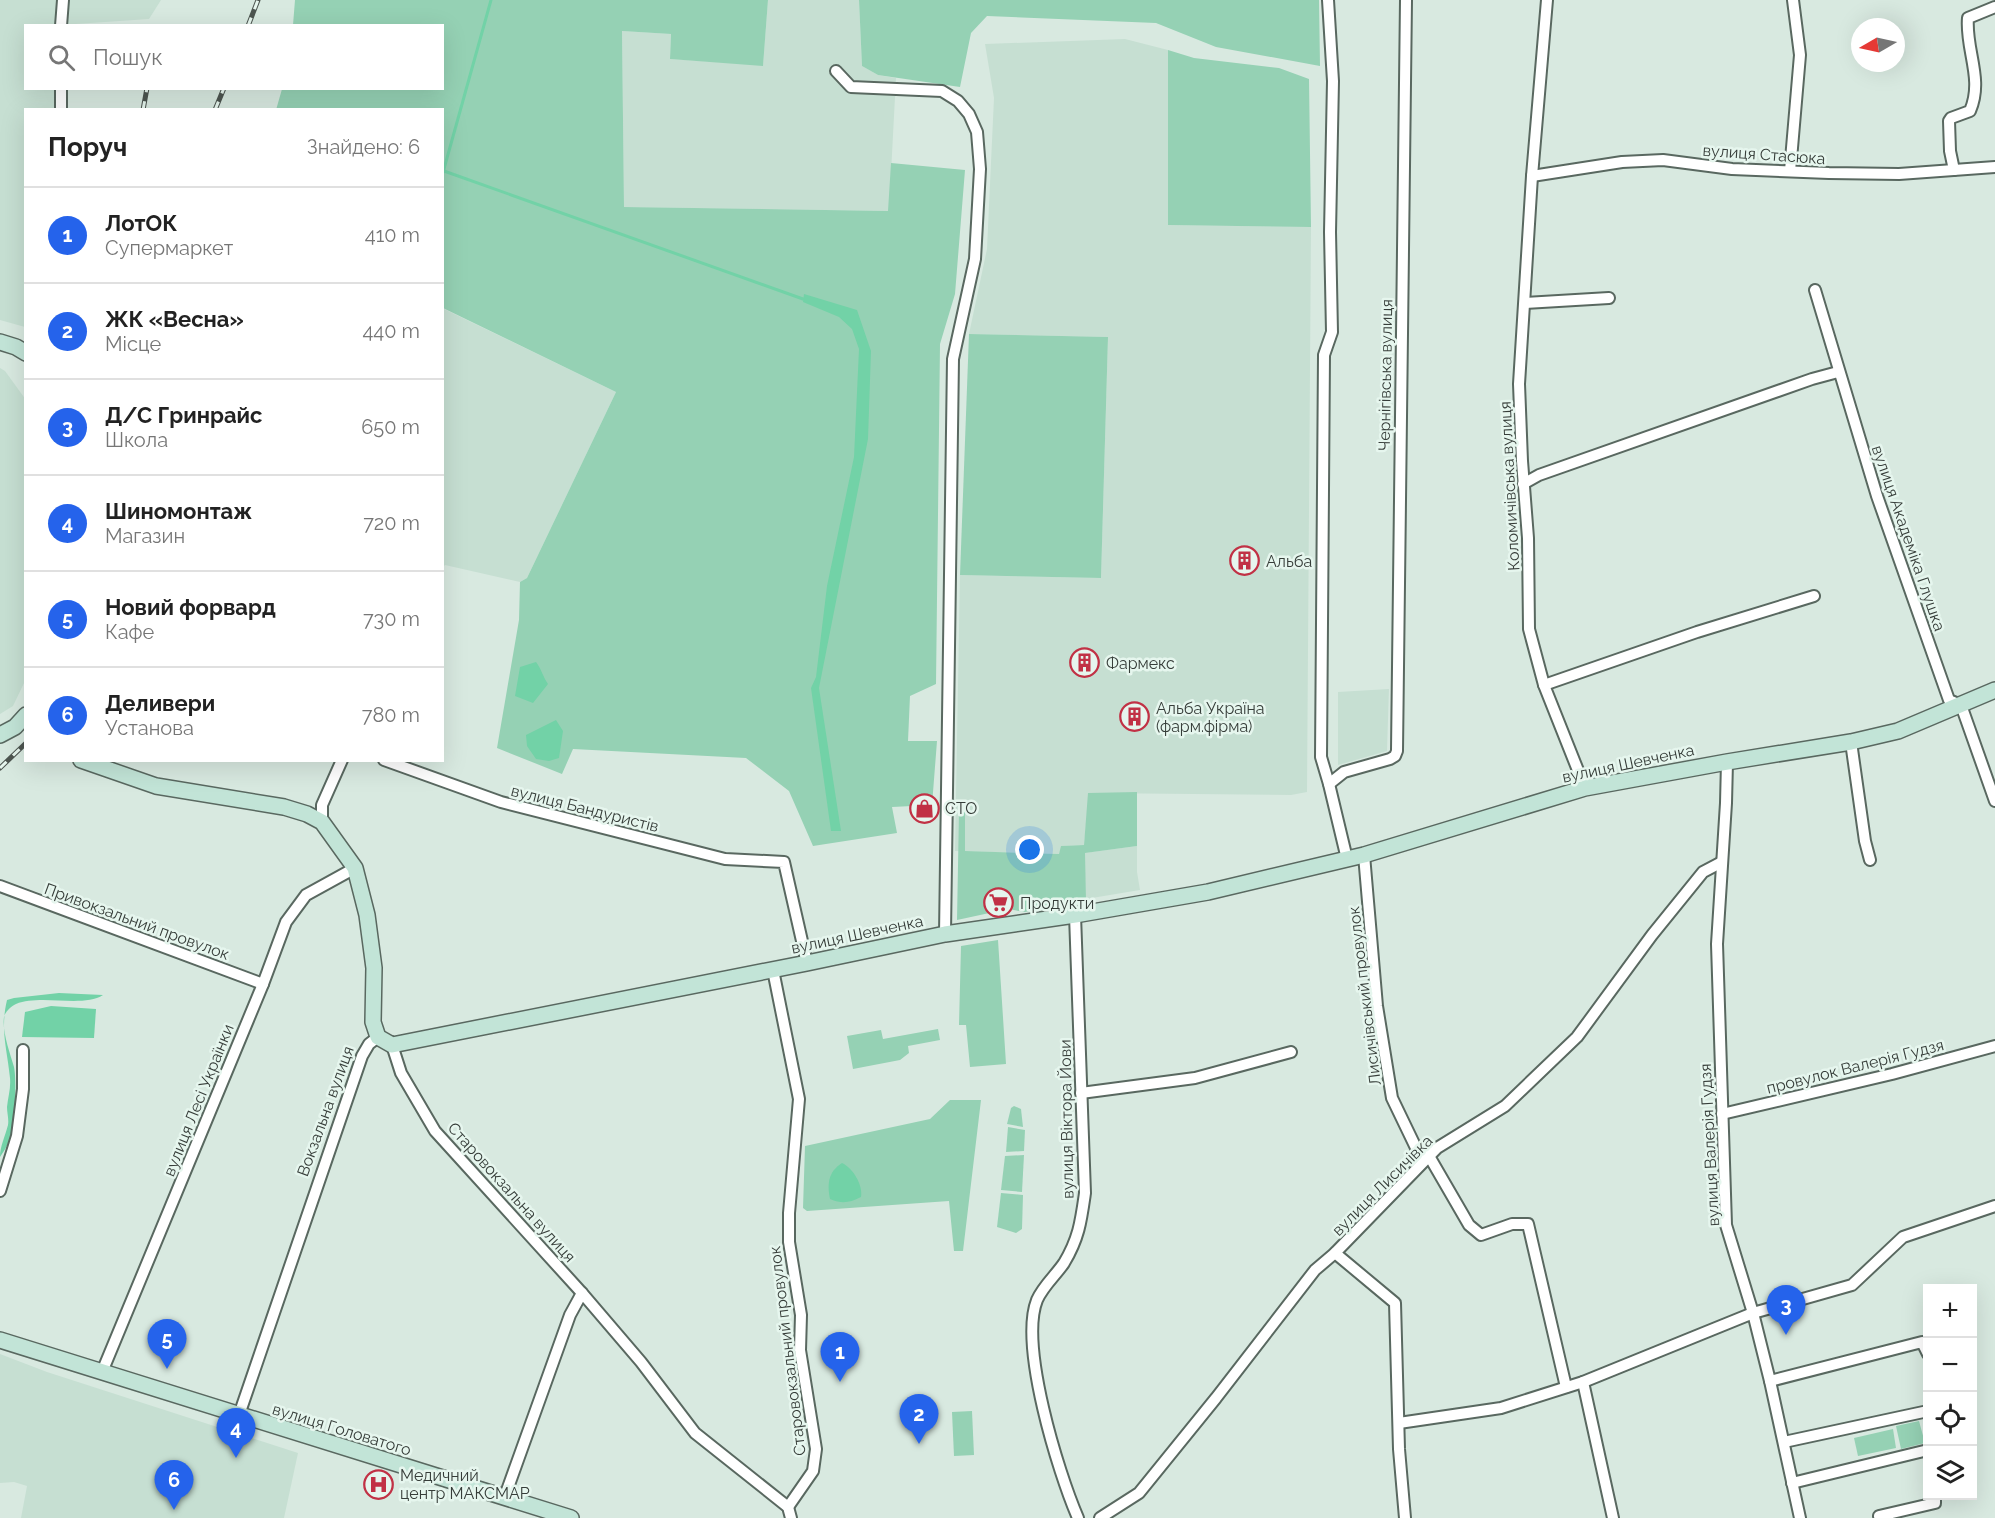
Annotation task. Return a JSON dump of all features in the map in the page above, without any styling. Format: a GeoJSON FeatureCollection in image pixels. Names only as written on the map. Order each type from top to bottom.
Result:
{"type":"FeatureCollection","features":[{"type":"Feature","properties":{"kind":"main road"},"geometry":{"type":"LineString","coordinates":[[0,342],[24,351]]}},
{"type":"Feature","properties":{"kind":"main road","name":"вулиця Шевченка"},"geometry":{"type":"LineString","coordinates":[[392,1045],[945,934],[1208,892],[1364,855],[1585,788],[1851,742],[1898,731],[1995,690]]}},
{"type":"Feature","properties":{"kind":"main road"},"geometry":{"type":"LineString","coordinates":[[0,735],[20,731]]}},
{"type":"Feature","properties":{"kind":"main road"},"geometry":{"type":"LineString","coordinates":[[87,762],[156,786],[284,807],[307,814],[322,822]]}},
{"type":"Feature","properties":{"kind":"main road","name":"Вокзальна вулиця"},"geometry":{"type":"LineString","coordinates":[[322,822],[355,868],[367,915],[374,968],[373,1022],[378,1037]]}},
{"type":"Feature","properties":{"kind":"main road"},"geometry":{"type":"LineString","coordinates":[[378,1037],[392,1045]]}},
{"type":"Feature","properties":{"kind":"main road","name":"вулиця Головатого"},"geometry":{"type":"LineString","coordinates":[[0,1340],[571,1518]]}},
{"type":"Feature","properties":{"kind":"street"},"geometry":{"type":"LineString","coordinates":[[62,24],[63,0]]}},
{"type":"Feature","properties":{"kind":"street"},"geometry":{"type":"LineString","coordinates":[[1329,0],[1333,81],[1330,232],[1332,332],[1324,355],[1321,757],[1347,859]]}},
{"type":"Feature","properties":{"kind":"street","name":"Чернігівська вулиця"},"geometry":{"type":"LineString","coordinates":[[1329,783],[1344,772],[1390,759],[1397,751],[1406,0]]}},
{"type":"Feature","properties":{"kind":"street","name":"Коломичівська вулиця"},"geometry":{"type":"LineString","coordinates":[[1547,0],[1532,176],[1519,384],[1528,538],[1529,629],[1544,685],[1585,788]]}},
{"type":"Feature","properties":{"kind":"street"},"geometry":{"type":"LineString","coordinates":[[1790,171],[1800,55],[1793,0]]}},
{"type":"Feature","properties":{"kind":"street"},"geometry":{"type":"LineString","coordinates":[[1954,171],[1950,151],[1949,121],[1951,118],[1970,111],[1974,101],[1974,62],[1967,31],[1968,18],[1995,7]]}},
{"type":"Feature","properties":{"kind":"street"},"geometry":{"type":"LineString","coordinates":[[837,71],[851,87],[942,91],[958,101],[969,114],[976,132],[980,169],[975,259],[953,358],[945,934]]}},
{"type":"Feature","properties":{"kind":"street"},"geometry":{"type":"LineString","coordinates":[[61,90],[61,108]]}},
{"type":"Feature","properties":{"kind":"street","name":"вулиця Стасюка"},"geometry":{"type":"LineString","coordinates":[[1532,176],[1622,162],[1663,160],[1732,169],[1899,174],[1995,167]]}},
{"type":"Feature","properties":{"kind":"street","name":"вулиця Академіка Глушка"},"geometry":{"type":"LineString","coordinates":[[1815,290],[1877,496],[1949,700],[1961,705]]}},
{"type":"Feature","properties":{"kind":"street"},"geometry":{"type":"LineString","coordinates":[[1525,303],[1609,298]]}},
{"type":"Feature","properties":{"kind":"street"},"geometry":{"type":"LineString","coordinates":[[1524,484],[1539,476],[1812,379],[1838,372]]}},
{"type":"Feature","properties":{"kind":"street"},"geometry":{"type":"LineString","coordinates":[[1544,685],[1697,632],[1814,596]]}},
{"type":"Feature","properties":{"kind":"street"},"geometry":{"type":"LineString","coordinates":[[1961,705],[1995,801]]}},
{"type":"Feature","properties":{"kind":"street"},"geometry":{"type":"LineString","coordinates":[[1851,742],[1865,841],[1870,860]]}},
{"type":"Feature","properties":{"kind":"street"},"geometry":{"type":"LineString","coordinates":[[322,822],[322,805],[341,762]]}},
{"type":"Feature","properties":{"kind":"street","name":"вулиця Бандуристів"},"geometry":{"type":"LineString","coordinates":[[390,762],[501,802],[725,859],[784,862],[807,963]]}},
{"type":"Feature","properties":{"kind":"street","name":"вулиця Валерія Гудзя"},"geometry":{"type":"LineString","coordinates":[[1726,762],[1717,944],[1726,1225],[1753,1313],[1800,1518]]}},
{"type":"Feature","properties":{"kind":"street","name":"Лисичівський провулок"},"geometry":{"type":"LineString","coordinates":[[1364,855],[1377,1006],[1392,1098],[1418,1152],[1429,1156],[1469,1225],[1481,1235],[1512,1224],[1528,1224],[1566,1387]]}},
{"type":"Feature","properties":{"kind":"street","name":"вулиця Лисичівка"},"geometry":{"type":"LineString","coordinates":[[1100,1518],[1139,1493],[1315,1270],[1335,1253],[1437,1148],[1505,1106],[1577,1037],[1652,935],[1703,872],[1722,862]]}},
{"type":"Feature","properties":{"kind":"street","name":"вулиця Лесі Українки"},"geometry":{"type":"LineString","coordinates":[[102,1372],[263,984],[286,922],[306,896],[355,868]]}},
{"type":"Feature","properties":{"kind":"street","name":"Привокзальний провулок"},"geometry":{"type":"LineString","coordinates":[[0,886],[263,984]]}},
{"type":"Feature","properties":{"kind":"street","name":"вулиця Віктора Йови"},"geometry":{"type":"LineString","coordinates":[[1075,915],[1085,1193],[1080,1232],[1064,1263],[1038,1297],[1032,1314],[1032,1333],[1040,1396],[1066,1491],[1078,1518]]}},
{"type":"Feature","properties":{"kind":"street","name":"Старовокзальний провулок"},"geometry":{"type":"LineString","coordinates":[[773,970],[799,1099],[789,1214],[789,1242],[801,1314],[800,1350],[816,1449],[813,1471],[790,1513]]}},
{"type":"Feature","properties":{"kind":"street","name":"Вокзальна вулиця"},"geometry":{"type":"LineString","coordinates":[[239,1415],[362,1056],[369,1044],[378,1037]]}},
{"type":"Feature","properties":{"kind":"street","name":"Старовокзальна вулиця"},"geometry":{"type":"LineString","coordinates":[[392,1045],[401,1073],[435,1131],[582,1293],[641,1362],[695,1433],[790,1513]]}},
{"type":"Feature","properties":{"kind":"street","name":"провулок Валерія Гудзя"},"geometry":{"type":"LineString","coordinates":[[1722,1114],[1892,1074],[1995,1046]]}},
{"type":"Feature","properties":{"kind":"street"},"geometry":{"type":"LineString","coordinates":[[0,1191],[17,1136],[23,1089],[23,1050]]}},
{"type":"Feature","properties":{"kind":"street"},"geometry":{"type":"LineString","coordinates":[[1081,1093],[1195,1078],[1291,1052]]}},
{"type":"Feature","properties":{"kind":"street"},"geometry":{"type":"LineString","coordinates":[[1399,1423],[1501,1408],[1583,1382],[1753,1313],[1852,1285],[1903,1237],[1995,1206]]}},
{"type":"Feature","properties":{"kind":"street"},"geometry":{"type":"LineString","coordinates":[[1335,1253],[1395,1303],[1405,1518]]}},
{"type":"Feature","properties":{"kind":"street"},"geometry":{"type":"LineString","coordinates":[[505,1496],[570,1315],[582,1293]]}},
{"type":"Feature","properties":{"kind":"street"},"geometry":{"type":"LineString","coordinates":[[1770,1382],[1922,1342],[1923,1344]]}},
{"type":"Feature","properties":{"kind":"street"},"geometry":{"type":"LineString","coordinates":[[1583,1382],[1613,1518]]}},
{"type":"Feature","properties":{"kind":"street"},"geometry":{"type":"LineString","coordinates":[[1784,1442],[1923,1412]]}},
{"type":"Feature","properties":{"kind":"street"},"geometry":{"type":"LineString","coordinates":[[1792,1483],[1923,1451]]}},
{"type":"Feature","properties":{"kind":"street"},"geometry":{"type":"LineString","coordinates":[[1879,1516],[1935,1503],[1935,1500]]}},
{"type":"Feature","properties":{"kind":"shaded area"},"geometry":{"type":"Polygon","coordinates":[[[0,0],[161,0],[149,19],[76,24],[24,24],[24,90],[61,90],[61,108],[24,108],[24,327],[0,320],[0,0]]]}},
{"type":"Feature","properties":{"kind":"shaded area"},"geometry":{"type":"Polygon","coordinates":[[[295,0],[768,0],[763,66],[670,59],[671,34],[622,31],[624,207],[888,211],[891,163],[965,170],[955,294],[940,344],[936,684],[910,696],[908,741],[937,741],[932,805],[892,807],[897,833],[813,846],[789,791],[746,758],[573,749],[562,774],[497,748],[519,620],[520,582],[527,578],[616,392],[444,308],[444,108],[277,108],[282,90],[444,90],[444,24],[293,24],[295,0]]]}},
{"type":"Feature","properties":{"kind":"shaded area"},"geometry":{"type":"Polygon","coordinates":[[[768,0],[859,0],[862,66],[878,75],[896,78],[889,211],[624,207],[622,31],[671,34],[670,59],[763,65],[768,0]]]}},
{"type":"Feature","properties":{"kind":"shaded area"},"geometry":{"type":"Polygon","coordinates":[[[859,0],[1319,0],[1320,66],[1216,47],[1156,23],[987,16],[971,33],[960,87],[878,75],[862,66],[859,0]]]}},
{"type":"Feature","properties":{"kind":"shaded area"},"geometry":{"type":"Polygon","coordinates":[[[1125,39],[1168,50],[1168,225],[1311,227],[1307,792],[1291,795],[1089,793],[1084,845],[1062,846],[1059,854],[955,851],[960,575],[1101,578],[1108,337],[969,334],[987,249],[994,98],[985,44],[1125,39]]]}},
{"type":"Feature","properties":{"kind":"shaded area"},"geometry":{"type":"Polygon","coordinates":[[[1168,50],[1194,58],[1279,68],[1309,79],[1311,227],[1168,225],[1168,50]]]}},
{"type":"Feature","properties":{"kind":"shaded area"},"geometry":{"type":"Polygon","coordinates":[[[804,294],[857,310],[871,351],[868,439],[819,688],[841,831],[831,831],[811,688],[816,677],[827,586],[854,457],[859,349],[852,329],[839,317],[803,302],[804,294]]]}},
{"type":"Feature","properties":{"kind":"shaded area"},"geometry":{"type":"Polygon","coordinates":[[[444,309],[616,392],[527,578],[520,582],[445,565],[444,309]]]}},
{"type":"Feature","properties":{"kind":"shaded area"},"geometry":{"type":"Polygon","coordinates":[[[969,334],[1108,337],[1101,578],[960,575],[969,334]]]}},
{"type":"Feature","properties":{"kind":"shaded area"},"geometry":{"type":"Polygon","coordinates":[[[0,368],[5,371],[24,397],[24,683],[13,706],[0,714],[0,368]]]}},
{"type":"Feature","properties":{"kind":"shaded area"},"geometry":{"type":"Polygon","coordinates":[[[536,662],[548,684],[533,703],[515,696],[520,667],[536,662]]]}},
{"type":"Feature","properties":{"kind":"shaded area"},"geometry":{"type":"Polygon","coordinates":[[[1389,689],[1387,751],[1338,765],[1338,692],[1389,689]]]}},
{"type":"Feature","properties":{"kind":"shaded area"},"geometry":{"type":"Polygon","coordinates":[[[556,720],[563,731],[559,758],[549,761],[536,759],[527,746],[526,735],[556,720]]]}},
{"type":"Feature","properties":{"kind":"shaded area"},"geometry":{"type":"Polygon","coordinates":[[[1137,792],[1137,846],[1085,853],[1086,899],[1025,912],[1008,909],[957,920],[959,812],[965,812],[965,851],[1059,854],[1061,846],[1084,845],[1088,793],[1137,792]]]}},
{"type":"Feature","properties":{"kind":"shaded area"},"geometry":{"type":"Polygon","coordinates":[[[1137,846],[1140,890],[1086,899],[1084,853],[1137,846]]]}},
{"type":"Feature","properties":{"kind":"shaded area"},"geometry":{"type":"Polygon","coordinates":[[[998,940],[1006,1064],[970,1067],[966,1025],[959,1025],[961,946],[998,940]]]}},
{"type":"Feature","properties":{"kind":"shaded area"},"geometry":{"type":"Polygon","coordinates":[[[59,993],[103,995],[95,999],[73,1001],[26,1001],[8,1009],[5,1015],[7,1000],[14,998],[59,993]]]}},
{"type":"Feature","properties":{"kind":"shaded area"},"geometry":{"type":"Polygon","coordinates":[[[51,1006],[96,1009],[94,1038],[22,1037],[25,1012],[51,1006]]]}},
{"type":"Feature","properties":{"kind":"shaded area"},"geometry":{"type":"Polygon","coordinates":[[[4,1028],[14,1067],[15,1093],[11,1135],[0,1157],[8,1125],[7,1107],[10,1085],[4,1028]]]}},
{"type":"Feature","properties":{"kind":"shaded area"},"geometry":{"type":"Polygon","coordinates":[[[938,1029],[940,1040],[908,1046],[909,1053],[900,1060],[853,1069],[847,1036],[881,1030],[883,1039],[938,1029]]]}},
{"type":"Feature","properties":{"kind":"shaded area"},"geometry":{"type":"Polygon","coordinates":[[[950,1100],[981,1100],[963,1251],[954,1251],[949,1201],[807,1211],[803,1208],[805,1146],[930,1119],[950,1100]]]}},
{"type":"Feature","properties":{"kind":"shaded area"},"geometry":{"type":"Polygon","coordinates":[[[1014,1106],[1021,1109],[1023,1127],[1007,1124],[1011,1108],[1014,1106]]]}},
{"type":"Feature","properties":{"kind":"shaded area"},"geometry":{"type":"Polygon","coordinates":[[[1008,1127],[1025,1130],[1024,1151],[1006,1152],[1008,1127]]]}},
{"type":"Feature","properties":{"kind":"shaded area"},"geometry":{"type":"Polygon","coordinates":[[[1024,1155],[1022,1192],[1001,1190],[1005,1156],[1024,1155]]]}},
{"type":"Feature","properties":{"kind":"shaded area"},"geometry":{"type":"Polygon","coordinates":[[[842,1163],[859,1182],[861,1197],[853,1201],[838,1202],[830,1199],[831,1174],[842,1163]]]}},
{"type":"Feature","properties":{"kind":"shaded area"},"geometry":{"type":"Polygon","coordinates":[[[1001,1193],[1023,1195],[1022,1229],[1016,1233],[997,1227],[1001,1193]]]}},
{"type":"Feature","properties":{"kind":"shaded area"},"geometry":{"type":"Polygon","coordinates":[[[0,1354],[47,1372],[298,1453],[284,1518],[21,1518],[27,1486],[14,1482],[0,1483],[0,1354]]]}},
{"type":"Feature","properties":{"kind":"shaded area"},"geometry":{"type":"Polygon","coordinates":[[[972,1411],[974,1455],[954,1456],[952,1412],[972,1411]]]}},
{"type":"Feature","properties":{"kind":"shaded area"},"geometry":{"type":"Polygon","coordinates":[[[1919,1421],[1923,1444],[1901,1449],[1896,1426],[1919,1421]]]}},
{"type":"Feature","properties":{"kind":"shaded area"},"geometry":{"type":"Polygon","coordinates":[[[1893,1429],[1896,1448],[1858,1456],[1854,1438],[1893,1429]]]}},
{"type":"Feature","properties":{"kind":"waterway"},"geometry":{"type":"LineString","coordinates":[[444,169],[491,0]]}},
{"type":"Feature","properties":{"kind":"waterway"},"geometry":{"type":"LineString","coordinates":[[444,171],[803,299]]}},
{"type":"Feature","properties":{"kind":"railway"},"geometry":{"type":"LineString","coordinates":[[249,24],[258,0]]}},
{"type":"Feature","properties":{"kind":"railway"},"geometry":{"type":"LineString","coordinates":[[143,108],[147,90]]}},
{"type":"Feature","properties":{"kind":"railway"},"geometry":{"type":"LineString","coordinates":[[216,108],[223,90]]}},
{"type":"Feature","properties":{"kind":"railway"},"geometry":{"type":"LineString","coordinates":[[0,768],[24,745]]}},
{"type":"Feature","properties":{"kind":"place","name":"Альба"},"geometry":{"type":"Point","coordinates":[1245,561]}},
{"type":"Feature","properties":{"kind":"place","name":"Фармекс"},"geometry":{"type":"Point","coordinates":[1085,663]}},
{"type":"Feature","properties":{"kind":"place","name":"Альба Україна (фарм.фірма)"},"geometry":{"type":"Point","coordinates":[1135,717]}},
{"type":"Feature","properties":{"kind":"place","name":"СТО"},"geometry":{"type":"Point","coordinates":[924,808]}},
{"type":"Feature","properties":{"kind":"place","name":"Продукти"},"geometry":{"type":"Point","coordinates":[999,903]}},
{"type":"Feature","properties":{"kind":"place","name":"Д/С Гринрайс"},"geometry":{"type":"Point","coordinates":[1786,1335]}},
{"type":"Feature","properties":{"kind":"place","name":"Новий форвард"},"geometry":{"type":"Point","coordinates":[167,1369]}},
{"type":"Feature","properties":{"kind":"place","name":"ЛотОК"},"geometry":{"type":"Point","coordinates":[840,1382]}},
{"type":"Feature","properties":{"kind":"place","name":"ЖК «Весна»"},"geometry":{"type":"Point","coordinates":[919,1444]}},
{"type":"Feature","properties":{"kind":"place","name":"Шиномонтаж"},"geometry":{"type":"Point","coordinates":[236,1458]}},
{"type":"Feature","properties":{"kind":"place","name":"Медичний центр МАКСМАР"},"geometry":{"type":"Point","coordinates":[379,1484]}},
{"type":"Feature","properties":{"kind":"place","name":"Деливери"},"geometry":{"type":"Point","coordinates":[174,1510]}}]}
